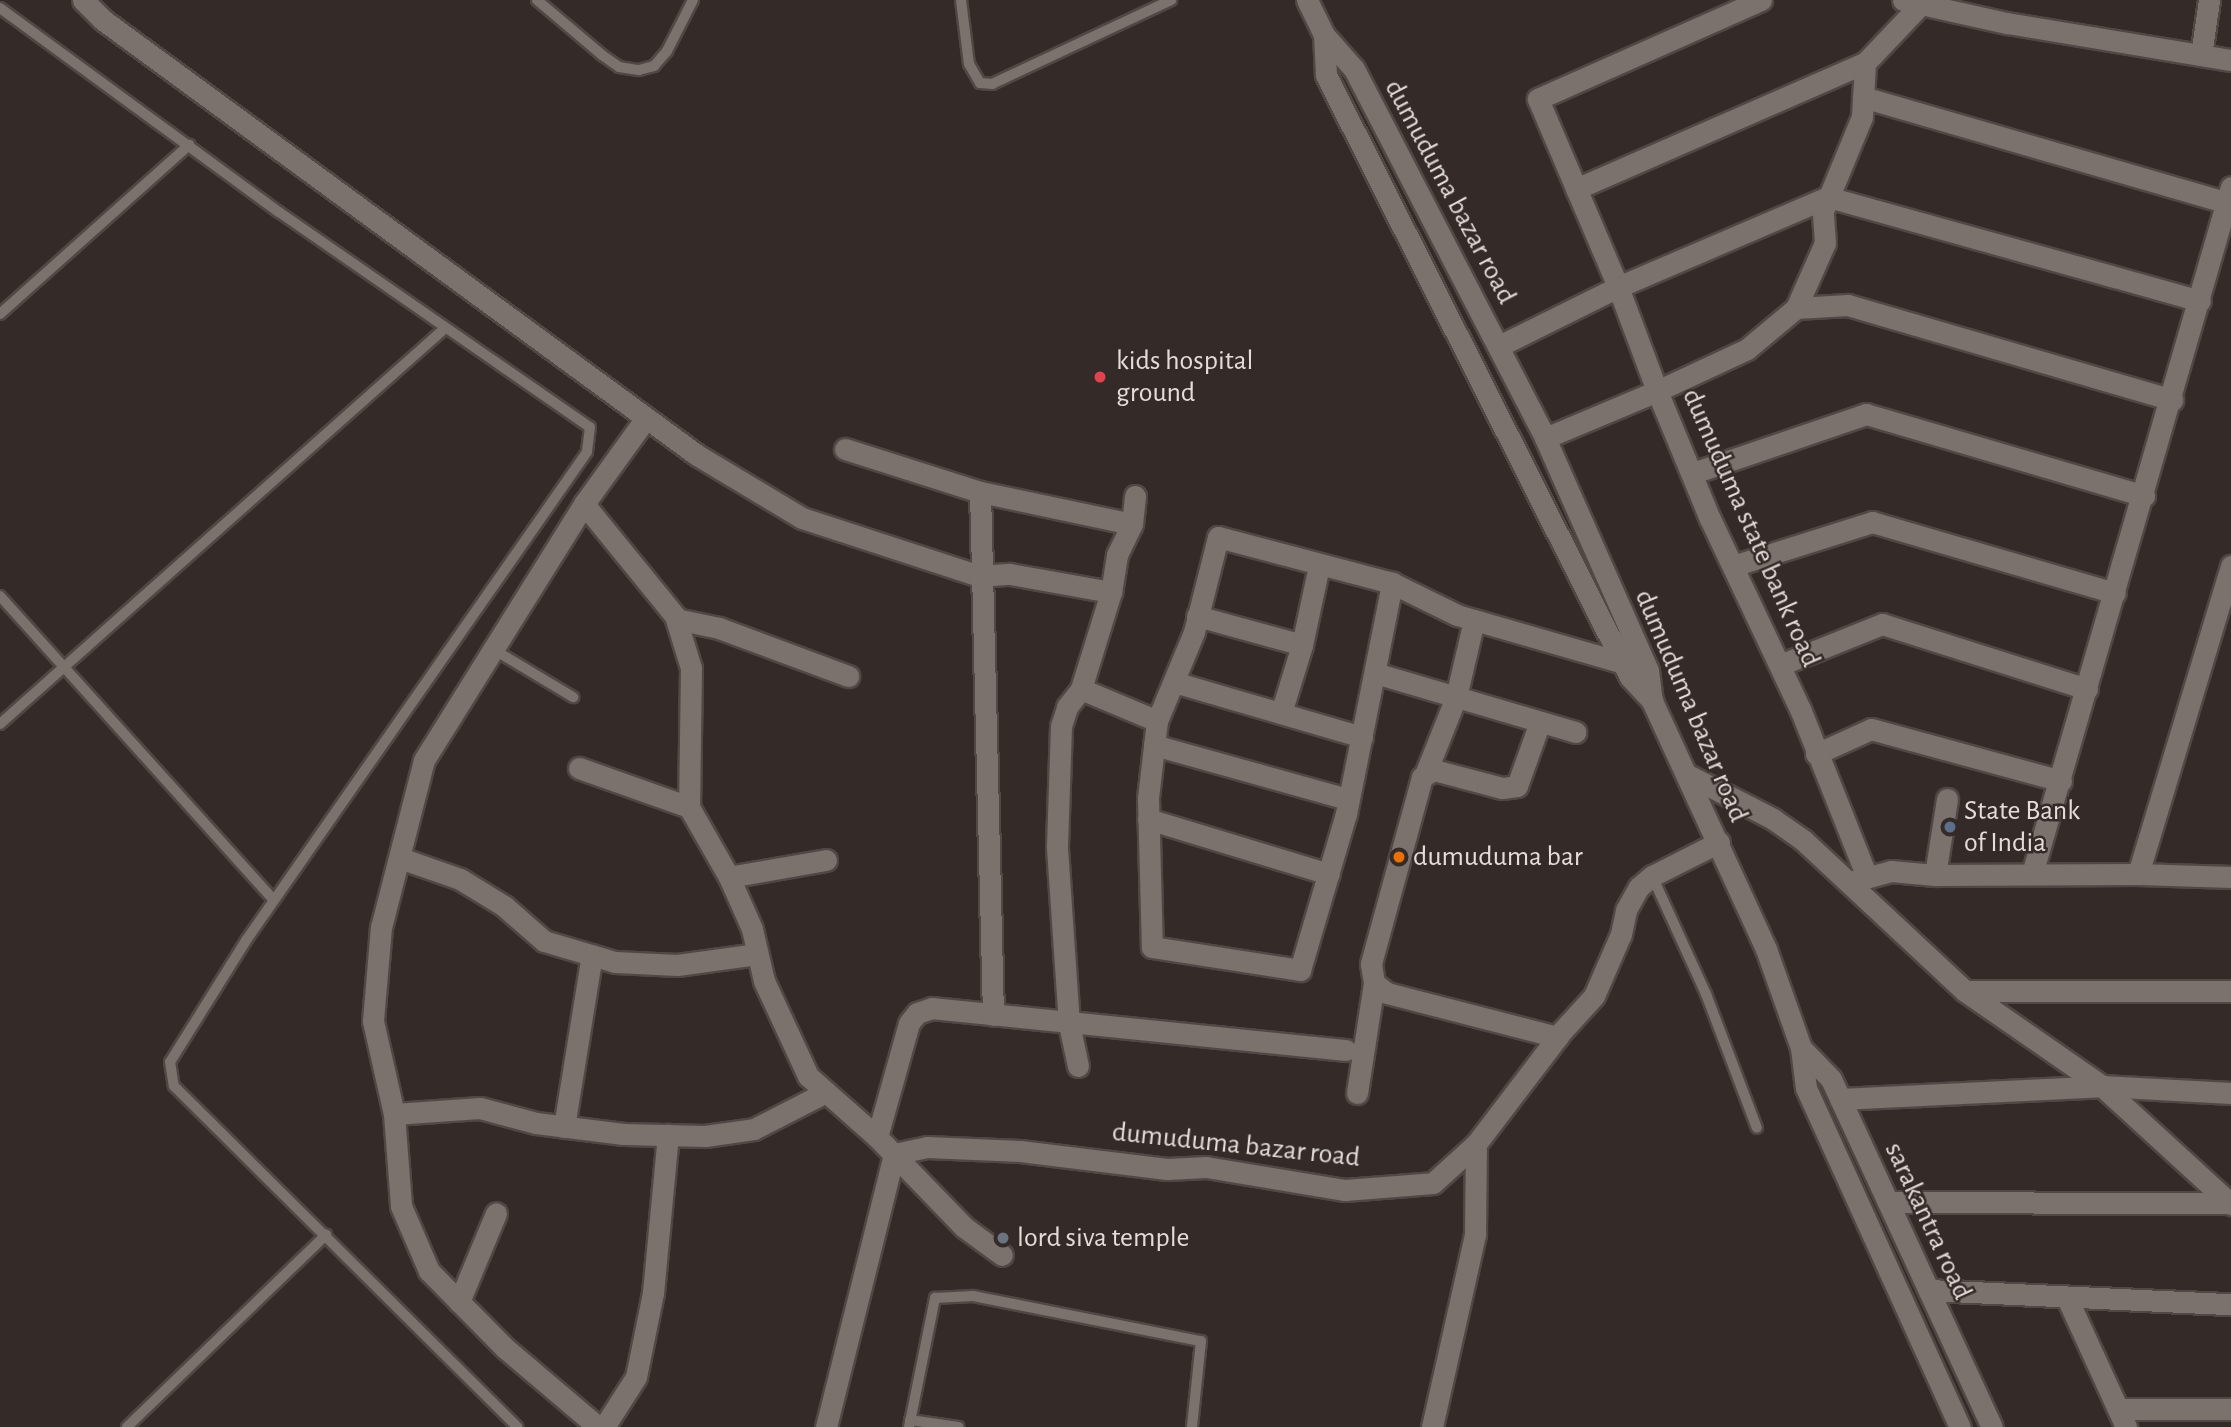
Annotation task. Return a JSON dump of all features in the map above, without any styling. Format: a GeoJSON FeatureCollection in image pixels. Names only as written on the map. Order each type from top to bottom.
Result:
{"type":"FeatureCollection","features":[{"type":"Feature","properties":{"kind":"street"},"geometry":{"type":"LineString","coordinates":[[83,0],[103,20],[697,455],[802,518],[979,576],[1010,574],[1111,592]]}},
{"type":"Feature","properties":{"kind":"street","name":"dumuduma bazar road"},"geometry":{"type":"LineString","coordinates":[[894,1154],[927,1147],[1020,1151],[1167,1169],[1234,1170],[1345,1190],[1433,1183],[1476,1144],[1558,1037],[1594,996],[1621,934],[1626,910],[1652,876],[1719,842],[1652,701],[1648,670],[1545,438],[1354,69],[1324,35],[1307,0]]}},
{"type":"Feature","properties":{"kind":"street"},"geometry":{"type":"LineString","coordinates":[[1545,438],[1657,391],[1618,287],[1538,99],[1762,0]]}},
{"type":"Feature","properties":{"kind":"street"},"geometry":{"type":"LineString","coordinates":[[2201,55],[2209,0]]}},
{"type":"Feature","properties":{"kind":"street"},"geometry":{"type":"LineString","coordinates":[[1576,189],[1865,63],[1912,2],[2007,23],[2231,60]]}},
{"type":"Feature","properties":{"kind":"street"},"geometry":{"type":"LineString","coordinates":[[1324,35],[1326,75],[1623,663],[1652,701]]}},
{"type":"Feature","properties":{"kind":"street","name":"dumuduma state bank road"},"geometry":{"type":"LineString","coordinates":[[1859,879],[1816,754],[1780,665],[1736,565],[1710,519],[1657,391],[1747,349],[1796,308],[1825,243],[1823,211],[1843,156],[1862,117],[1865,63]]}},
{"type":"Feature","properties":{"kind":"street"},"geometry":{"type":"LineString","coordinates":[[1863,96],[2229,195],[2172,400],[2032,874]]}},
{"type":"Feature","properties":{"kind":"street"},"geometry":{"type":"LineString","coordinates":[[1499,346],[1618,287],[1828,197],[2200,301]]}},
{"type":"Feature","properties":{"kind":"street"},"geometry":{"type":"LineString","coordinates":[[1796,308],[1849,305],[2172,400]]}},
{"type":"Feature","properties":{"kind":"street"},"geometry":{"type":"LineString","coordinates":[[1693,473],[1866,414],[2144,496]]}},
{"type":"Feature","properties":{"kind":"street"},"geometry":{"type":"LineString","coordinates":[[598,1427],[505,1348],[429,1271],[401,1206],[394,1114],[373,1021],[382,927],[424,760],[491,648],[584,504],[646,418]]}},
{"type":"Feature","properties":{"kind":"street"},"geometry":{"type":"LineString","coordinates":[[845,449],[980,492],[1132,524]]}},
{"type":"Feature","properties":{"kind":"street"},"geometry":{"type":"LineString","coordinates":[[980,492],[979,576],[993,1015]]}},
{"type":"Feature","properties":{"kind":"street"},"geometry":{"type":"LineString","coordinates":[[1078,1066],[1069,1024],[1057,846],[1061,739],[1067,707],[1081,689],[1111,592],[1117,555],[1132,524],[1135,496]]}},
{"type":"Feature","properties":{"kind":"street"},"geometry":{"type":"LineString","coordinates":[[584,504],[676,619],[691,668],[689,807],[729,877],[752,929],[764,981],[808,1076],[877,1137],[964,1227],[1002,1255]]}},
{"type":"Feature","properties":{"kind":"street"},"geometry":{"type":"LineString","coordinates":[[1736,565],[1872,522],[2115,593]]}},
{"type":"Feature","properties":{"kind":"street"},"geometry":{"type":"LineString","coordinates":[[1392,583],[1376,673],[1348,799],[1300,970],[1152,947],[1148,818],[1157,721],[1198,616],[1218,537],[1319,566],[1392,583],[1474,620],[1623,663]]}},
{"type":"Feature","properties":{"kind":"street"},"geometry":{"type":"LineString","coordinates":[[1281,713],[1302,645],[1319,566]]}},
{"type":"Feature","properties":{"kind":"street"},"geometry":{"type":"LineString","coordinates":[[2138,874],[2231,566]]}},
{"type":"Feature","properties":{"kind":"street"},"geometry":{"type":"LineString","coordinates":[[1198,616],[1302,645]]}},
{"type":"Feature","properties":{"kind":"street"},"geometry":{"type":"LineString","coordinates":[[676,619],[719,628],[848,676]]}},
{"type":"Feature","properties":{"kind":"street"},"geometry":{"type":"LineString","coordinates":[[1357,1093],[1374,983],[1371,964],[1426,772],[1456,697],[1474,620]]}},
{"type":"Feature","properties":{"kind":"street"},"geometry":{"type":"LineString","coordinates":[[1780,665],[1882,624],[2087,689]]}},
{"type":"Feature","properties":{"kind":"street"},"geometry":{"type":"LineString","coordinates":[[1376,673],[1575,732]]}},
{"type":"Feature","properties":{"kind":"street"},"geometry":{"type":"LineString","coordinates":[[1174,682],[1362,737]]}},
{"type":"Feature","properties":{"kind":"street"},"geometry":{"type":"LineString","coordinates":[[1081,689],[1157,721]]}},
{"type":"Feature","properties":{"kind":"street"},"geometry":{"type":"LineString","coordinates":[[1426,772],[1434,770],[1502,788],[1517,786],[1540,722]]}},
{"type":"Feature","properties":{"kind":"street"},"geometry":{"type":"LineString","coordinates":[[1816,754],[1871,729],[2061,781]]}},
{"type":"Feature","properties":{"kind":"street"},"geometry":{"type":"LineString","coordinates":[[1154,745],[1348,799]]}},
{"type":"Feature","properties":{"kind":"street"},"geometry":{"type":"LineString","coordinates":[[579,768],[689,807]]}},
{"type":"Feature","properties":{"kind":"street"},"geometry":{"type":"LineString","coordinates":[[1686,774],[1773,818],[1859,879],[1965,991],[2102,1086],[2231,1203]]}},
{"type":"Feature","properties":{"kind":"street"},"geometry":{"type":"LineString","coordinates":[[1935,875],[1947,799]]}},
{"type":"Feature","properties":{"kind":"street"},"geometry":{"type":"LineString","coordinates":[[1148,818],[1329,874]]}},
{"type":"Feature","properties":{"kind":"street","name":"sarakantra road"},"geometry":{"type":"LineString","coordinates":[[1719,842],[1766,949],[1801,1048],[1806,1088],[1960,1427]]}},
{"type":"Feature","properties":{"kind":"street"},"geometry":{"type":"LineString","coordinates":[[400,858],[460,879],[504,906],[544,941],[615,962],[677,965],[757,954]]}},
{"type":"Feature","properties":{"kind":"street"},"geometry":{"type":"LineString","coordinates":[[729,877],[826,860]]}},
{"type":"Feature","properties":{"kind":"street"},"geometry":{"type":"LineString","coordinates":[[1859,879],[1891,871],[1935,875],[2138,874],[2231,877]]}},
{"type":"Feature","properties":{"kind":"street"},"geometry":{"type":"LineString","coordinates":[[564,1127],[592,955]]}},
{"type":"Feature","properties":{"kind":"street"},"geometry":{"type":"LineString","coordinates":[[1374,983],[1387,993],[1558,1037]]}},
{"type":"Feature","properties":{"kind":"street"},"geometry":{"type":"LineString","coordinates":[[1965,991],[2231,991]]}},
{"type":"Feature","properties":{"kind":"street"},"geometry":{"type":"LineString","coordinates":[[877,1137],[909,1023],[917,1013],[932,1008],[1346,1050]]}},
{"type":"Feature","properties":{"kind":"street","name":"sarakantra road"},"geometry":{"type":"LineString","coordinates":[[1801,1048],[1831,1079],[1992,1427]]}},
{"type":"Feature","properties":{"kind":"street"},"geometry":{"type":"LineString","coordinates":[[1840,1100],[2102,1086],[2231,1093]]}},
{"type":"Feature","properties":{"kind":"street"},"geometry":{"type":"LineString","coordinates":[[394,1114],[480,1108],[564,1127],[668,1135],[754,1129],[826,1092]]}},
{"type":"Feature","properties":{"kind":"street"},"geometry":{"type":"LineString","coordinates":[[604,1427],[636,1377],[653,1293],[668,1135]]}},
{"type":"Feature","properties":{"kind":"street"},"geometry":{"type":"LineString","coordinates":[[1432,1427],[1475,1234],[1476,1144]]}},
{"type":"Feature","properties":{"kind":"street"},"geometry":{"type":"LineString","coordinates":[[826,1427],[894,1154]]}},
{"type":"Feature","properties":{"kind":"street"},"geometry":{"type":"LineString","coordinates":[[1888,1202],[2231,1203]]}},
{"type":"Feature","properties":{"kind":"street"},"geometry":{"type":"LineString","coordinates":[[459,1302],[496,1213]]}},
{"type":"Feature","properties":{"kind":"street"},"geometry":{"type":"LineString","coordinates":[[1928,1290],[2231,1304]]}},
{"type":"Feature","properties":{"kind":"street"},"geometry":{"type":"LineString","coordinates":[[2067,1297],[2122,1418],[2231,1409]]}},
{"type":"Feature","properties":{"kind":"lane"},"geometry":{"type":"LineString","coordinates":[[537,0],[619,67],[639,70],[654,65],[667,51],[693,0]]}},
{"type":"Feature","properties":{"kind":"lane"},"geometry":{"type":"LineString","coordinates":[[961,0],[969,64],[980,83],[992,84],[1171,0]]}},
{"type":"Feature","properties":{"kind":"lane"},"geometry":{"type":"LineString","coordinates":[[0,9],[444,329],[585,421],[591,441],[274,900],[185,1033],[170,1062],[174,1086],[517,1427]]}},
{"type":"Feature","properties":{"kind":"lane"},"geometry":{"type":"LineString","coordinates":[[0,314],[189,145]]}},
{"type":"Feature","properties":{"kind":"lane"},"geometry":{"type":"LineString","coordinates":[[0,724],[444,329]]}},
{"type":"Feature","properties":{"kind":"lane"},"geometry":{"type":"LineString","coordinates":[[0,596],[274,900]]}},
{"type":"Feature","properties":{"kind":"lane"},"geometry":{"type":"LineString","coordinates":[[491,648],[573,697]]}},
{"type":"Feature","properties":{"kind":"lane"},"geometry":{"type":"LineString","coordinates":[[1652,876],[1706,994],[1757,1128]]}},
{"type":"Feature","properties":{"kind":"lane"},"geometry":{"type":"LineString","coordinates":[[127,1427],[326,1235]]}},
{"type":"Feature","properties":{"kind":"lane"},"geometry":{"type":"LineString","coordinates":[[959,1427],[909,1423],[935,1297],[973,1296],[1200,1341],[1192,1427]]}},
{"type":"Feature","properties":{"kind":"place","name":"kids hospital ground"},"geometry":{"type":"Point","coordinates":[1100,377]}},
{"type":"Feature","properties":{"kind":"place","name":"State Bank of India"},"geometry":{"type":"Point","coordinates":[1950,827]}},
{"type":"Feature","properties":{"kind":"place","name":"dumuduma bar"},"geometry":{"type":"Point","coordinates":[1399,857]}},
{"type":"Feature","properties":{"kind":"place","name":"lord siva temple"},"geometry":{"type":"Point","coordinates":[1003,1238]}}]}
